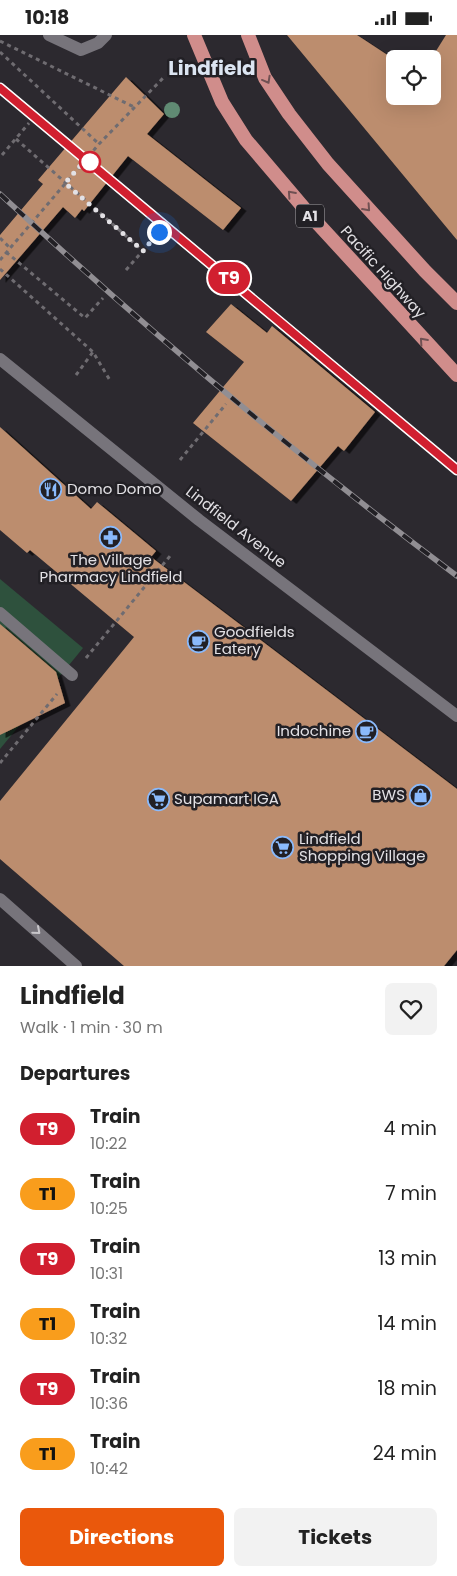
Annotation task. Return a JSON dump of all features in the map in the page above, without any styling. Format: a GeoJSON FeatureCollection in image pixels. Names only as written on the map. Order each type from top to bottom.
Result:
{"type":"FeatureCollection","features":[{"type":"Feature","properties":{"kind":"highway","name":"Pacific Highway"},"geometry":{"type":"LineString","coordinates":[[194,35],[222,102],[246,140],[309,215],[457,375]]}},
{"type":"Feature","properties":{"kind":"highway","name":"Pacific Highway"},"geometry":{"type":"LineString","coordinates":[[248,35],[265,78],[289,114],[322,157],[424,271],[457,303]]}},
{"type":"Feature","properties":{"kind":"street"},"geometry":{"type":"LineString","coordinates":[[49,35],[81,50],[98,43],[106,35]]}},
{"type":"Feature","properties":{"kind":"street","name":"Lindfield Avenue"},"geometry":{"type":"LineString","coordinates":[[0,359],[200,520],[457,716]]}},
{"type":"Feature","properties":{"kind":"street"},"geometry":{"type":"LineString","coordinates":[[0,613],[72,675]]}},
{"type":"Feature","properties":{"kind":"street"},"geometry":{"type":"LineString","coordinates":[[0,899],[76,966]]}},
{"type":"Feature","properties":{"kind":"path"},"geometry":{"type":"LineString","coordinates":[[0,41],[134,107]]}},
{"type":"Feature","properties":{"kind":"path"},"geometry":{"type":"LineString","coordinates":[[0,52],[98,144]]}},
{"type":"Feature","properties":{"kind":"path"},"geometry":{"type":"LineString","coordinates":[[0,260],[98,144],[166,76]]}},
{"type":"Feature","properties":{"kind":"path"},"geometry":{"type":"LineString","coordinates":[[2,155],[29,123]]}},
{"type":"Feature","properties":{"kind":"path"},"geometry":{"type":"LineString","coordinates":[[16,139],[143,251]]}},
{"type":"Feature","properties":{"kind":"path"},"geometry":{"type":"LineString","coordinates":[[126,271],[159,232]]}},
{"type":"Feature","properties":{"kind":"path"},"geometry":{"type":"LineString","coordinates":[[0,239],[10,248]]}},
{"type":"Feature","properties":{"kind":"path"},"geometry":{"type":"LineString","coordinates":[[6,253],[85,318],[102,298]]}},
{"type":"Feature","properties":{"kind":"path"},"geometry":{"type":"LineString","coordinates":[[0,269],[93,352],[111,382]]}},
{"type":"Feature","properties":{"kind":"path"},"geometry":{"type":"LineString","coordinates":[[76,375],[93,352]]}},
{"type":"Feature","properties":{"kind":"path"},"geometry":{"type":"LineString","coordinates":[[180,460],[226,404]]}},
{"type":"Feature","properties":{"kind":"green space"},"geometry":{"type":"Polygon","coordinates":[[[0,579],[83,648],[0,749],[0,579]]]}},
{"type":"Feature","properties":{"kind":"building"},"geometry":{"type":"Polygon","coordinates":[[[287,35],[357,35],[386,54],[386,105],[441,105],[441,50],[437,50],[446,35],[457,35],[457,240],[287,35]]]}},
{"type":"Feature","properties":{"kind":"building"},"geometry":{"type":"Polygon","coordinates":[[[126,77],[164,114],[147,134],[241,208],[223,230],[128,156],[84,211],[82,209],[75,218],[63,207],[0,280],[0,235],[43,184],[38,180],[126,77]]]}},
{"type":"Feature","properties":{"kind":"building"},"geometry":{"type":"Polygon","coordinates":[[[231,304],[267,333],[272,326],[375,412],[344,451],[338,446],[291,501],[193,423],[244,362],[206,332],[231,304]]]}},
{"type":"Feature","properties":{"kind":"building"},"geometry":{"type":"Polygon","coordinates":[[[0,427],[91,509],[97,502],[156,551],[151,557],[457,789],[457,950],[444,966],[124,966],[0,859],[0,801],[134,637],[30,550],[27,553],[0,530],[0,427]]]}},
{"type":"Feature","properties":{"kind":"building"},"geometry":{"type":"Polygon","coordinates":[[[0,624],[56,672],[65,703],[0,735],[0,624]]]}},
{"type":"Feature","properties":{"kind":"railway"},"geometry":{"type":"LineString","coordinates":[[0,88],[457,470]]}},
{"type":"Feature","properties":{"kind":"railway"},"geometry":{"type":"LineString","coordinates":[[0,194],[111,294],[224,391],[339,485],[457,576]]}},
{"type":"Feature","properties":{"kind":"train","name":"T9"},"geometry":{"type":"LineString","coordinates":[[0,88],[388,410],[457,470]]}},
{"type":"Feature","properties":{"kind":"place","name":"Domo Domo"},"geometry":{"type":"Point","coordinates":[51,489]}},
{"type":"Feature","properties":{"kind":"place","name":"The Village Pharmacy Lindfield"},"geometry":{"type":"Point","coordinates":[111,537]}},
{"type":"Feature","properties":{"kind":"place","name":"Goodfields Eatery"},"geometry":{"type":"Point","coordinates":[198,641]}},
{"type":"Feature","properties":{"kind":"place","name":"Indochine"},"geometry":{"type":"Point","coordinates":[367,731]}},
{"type":"Feature","properties":{"kind":"place","name":"BWS"},"geometry":{"type":"Point","coordinates":[421,795]}},
{"type":"Feature","properties":{"kind":"place","name":"Supamart IGA"},"geometry":{"type":"Point","coordinates":[158,799]}},
{"type":"Feature","properties":{"kind":"place","name":"Lindfield Shopping Village"},"geometry":{"type":"Point","coordinates":[283,848]}},
{"type":"Feature","properties":{"kind":"district","name":"Lindfield"},"geometry":{"type":"Point","coordinates":[212,68]}},
{"type":"Feature","properties":{"kind":"route"},"geometry":{"type":"LineString","coordinates":[[90,162],[88,157],[65,183],[143,251],[159,232]]}}]}
